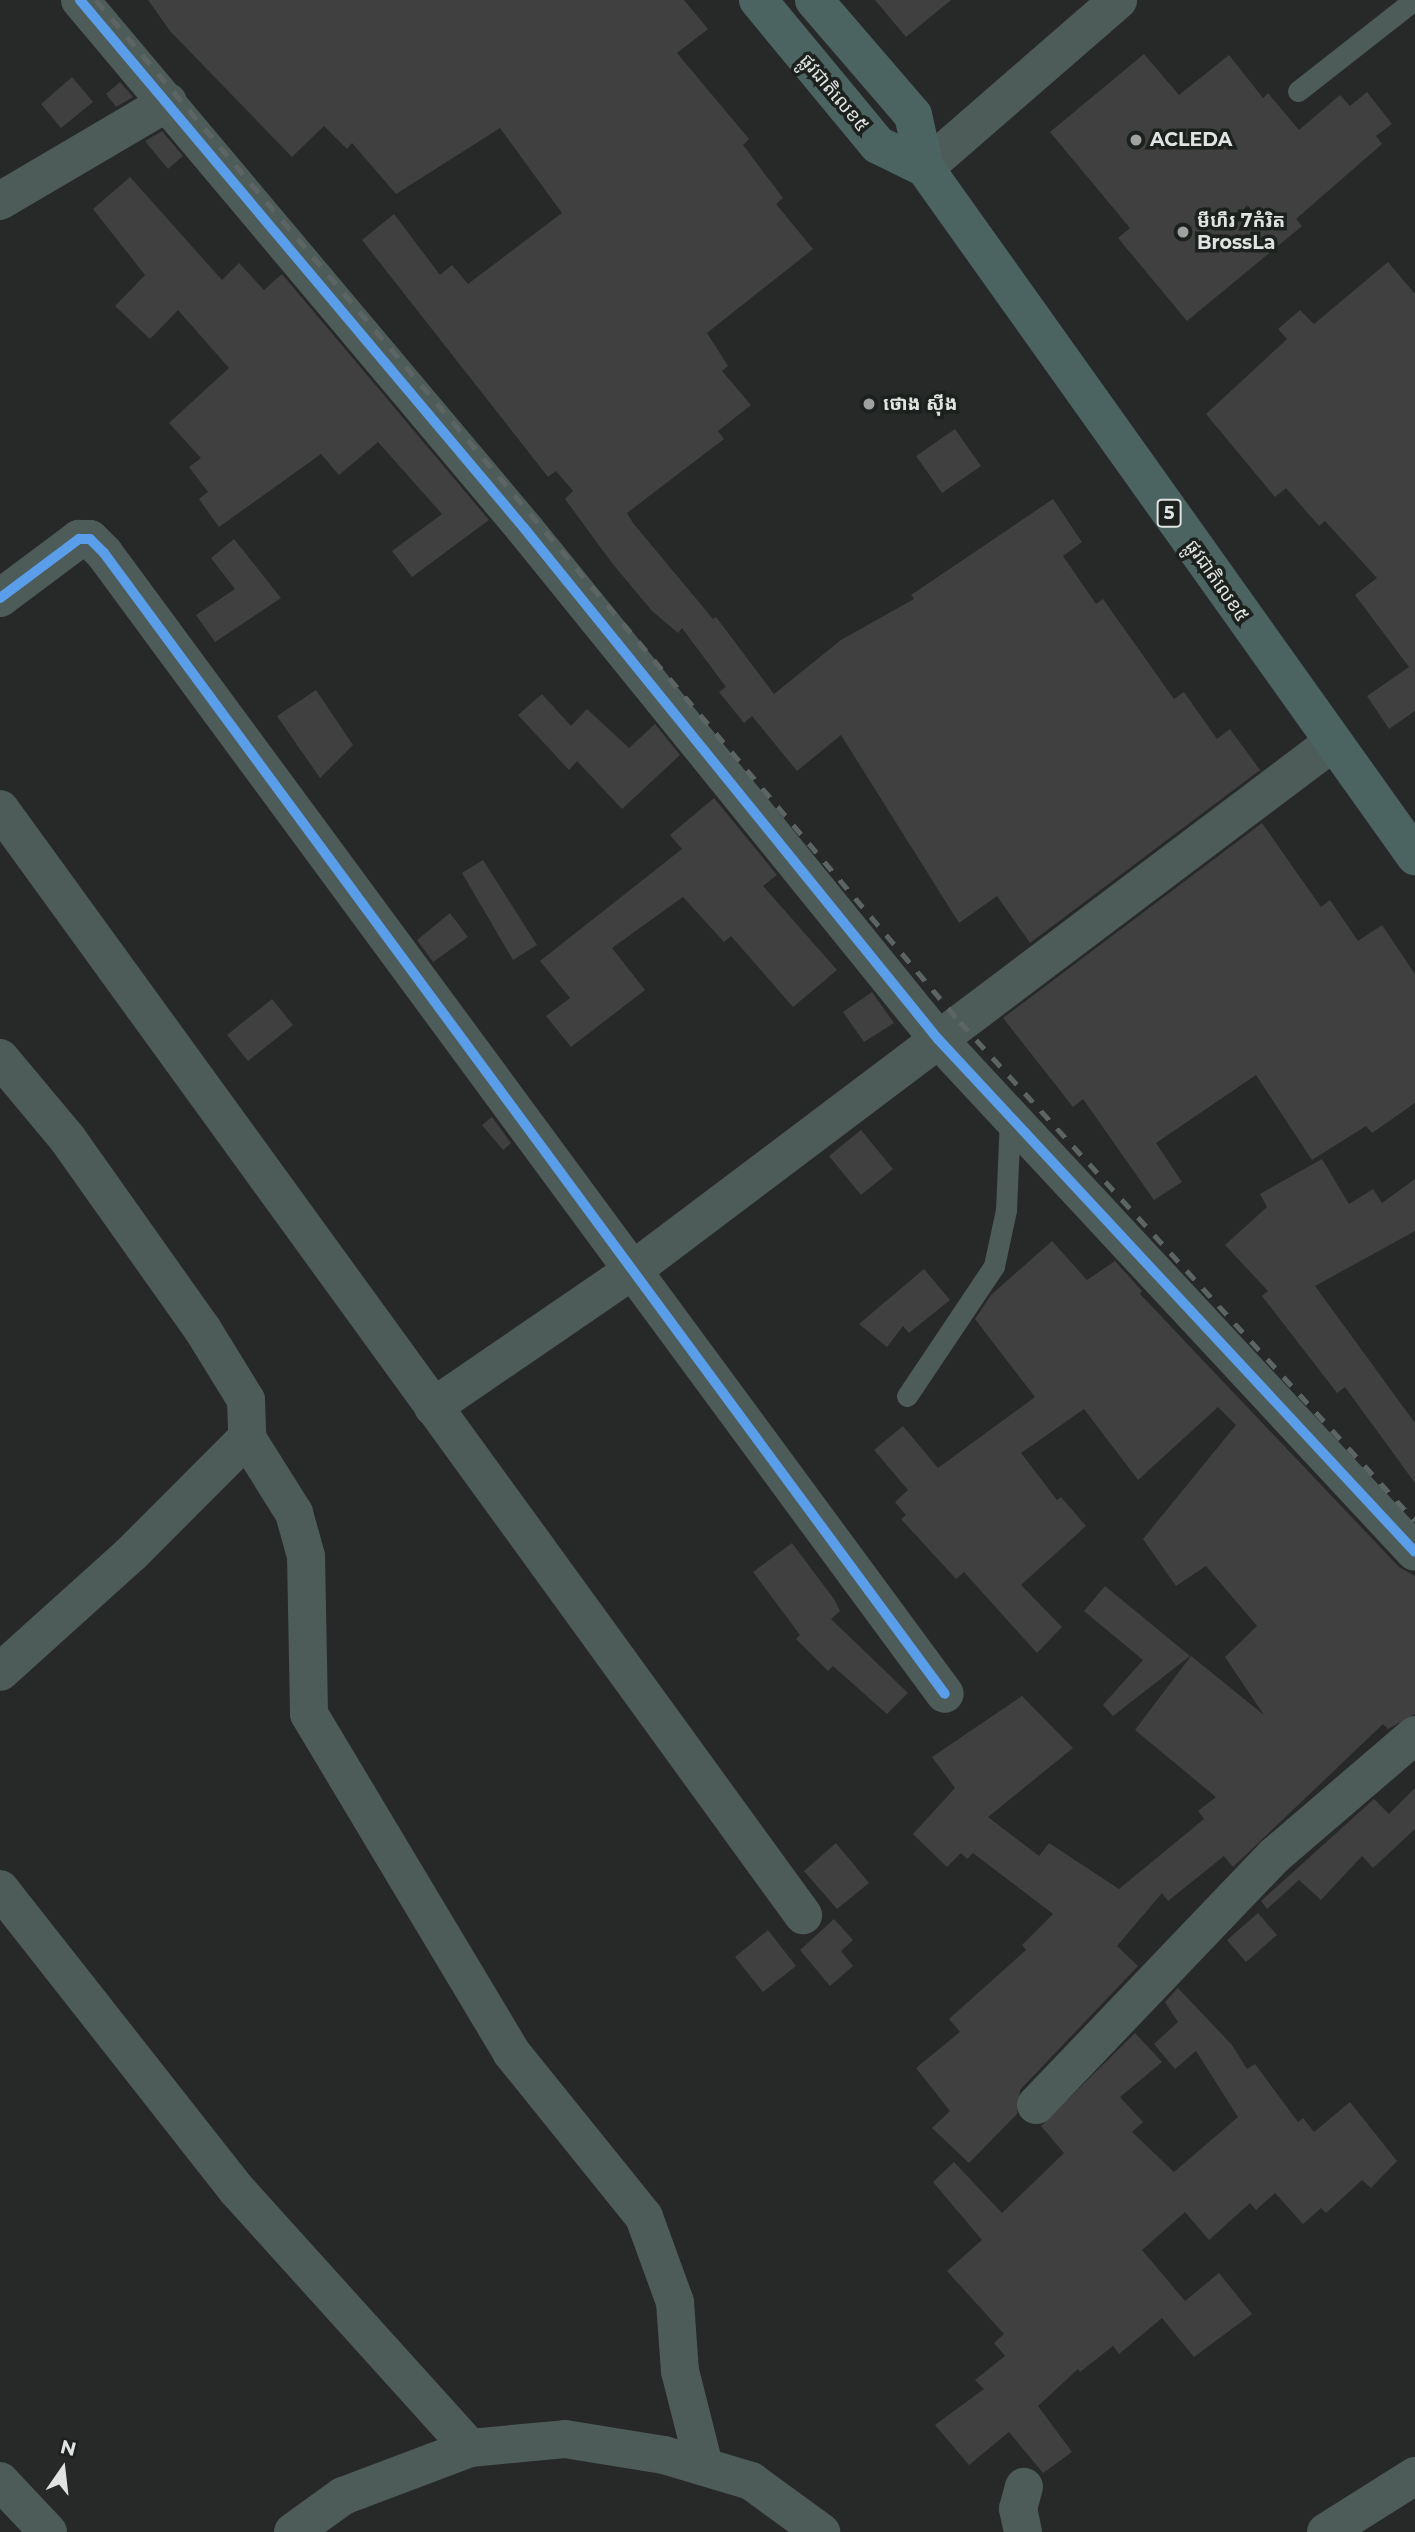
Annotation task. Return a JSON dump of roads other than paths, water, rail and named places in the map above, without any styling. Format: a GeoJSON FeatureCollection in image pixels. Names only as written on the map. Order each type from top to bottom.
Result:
{"type":"FeatureCollection","features":[{"type":"Feature","properties":{"kind":"highway","name":"ផ្លូវជាតិលេខ៥"},"geometry":{"type":"LineString","coordinates":[[758,0],[878,145],[925,168]]}},
{"type":"Feature","properties":{"kind":"highway","name":"ផ្លូវជាតិលេខ៥"},"geometry":{"type":"LineString","coordinates":[[814,0],[913,115],[925,168],[1415,856]]}},
{"type":"Feature","properties":{"kind":"street"},"geometry":{"type":"LineString","coordinates":[[80,0],[636,664],[938,1039],[1292,1415],[1415,1552]]}},
{"type":"Feature","properties":{"kind":"street"},"geometry":{"type":"LineString","coordinates":[[925,168],[1118,0]]}},
{"type":"Feature","properties":{"kind":"street"},"geometry":{"type":"LineString","coordinates":[[0,201],[168,102]]}},
{"type":"Feature","properties":{"kind":"street"},"geometry":{"type":"LineString","coordinates":[[0,598],[79,539],[90,539],[104,553],[945,1694]]}},
{"type":"Feature","properties":{"kind":"street"},"geometry":{"type":"LineString","coordinates":[[433,1407],[633,1270],[1332,743]]}},
{"type":"Feature","properties":{"kind":"street"},"geometry":{"type":"LineString","coordinates":[[0,809],[803,1915]]}},
{"type":"Feature","properties":{"kind":"street"},"geometry":{"type":"LineString","coordinates":[[0,1058],[67,1138],[203,1330],[246,1401],[247,1438],[294,1513],[306,1556],[309,1714],[511,2053],[644,2217],[675,2302],[680,2371],[704,2466]]}},
{"type":"Feature","properties":{"kind":"street"},"geometry":{"type":"LineString","coordinates":[[0,1672],[131,1554],[247,1438]]}},
{"type":"Feature","properties":{"kind":"street"},"geometry":{"type":"LineString","coordinates":[[1036,2105],[1274,1856],[1415,1735]]}},
{"type":"Feature","properties":{"kind":"street"},"geometry":{"type":"LineString","coordinates":[[0,1889],[236,2189],[470,2448]]}},
{"type":"Feature","properties":{"kind":"street"},"geometry":{"type":"LineString","coordinates":[[293,2532],[343,2496],[470,2448],[565,2439],[704,2466],[751,2481],[821,2532]]}},
{"type":"Feature","properties":{"kind":"street"},"geometry":{"type":"LineString","coordinates":[[1330,2531],[1415,2476]]}},
{"type":"Feature","properties":{"kind":"street"},"geometry":{"type":"LineString","coordinates":[[0,2481],[48,2532]]}},
{"type":"Feature","properties":{"kind":"street"},"geometry":{"type":"LineString","coordinates":[[1023,2532],[1018,2509],[1024,2487]]}},
{"type":"Feature","properties":{"kind":"lane"},"geometry":{"type":"LineString","coordinates":[[1298,91],[1413,0]]}},
{"type":"Feature","properties":{"kind":"lane"},"geometry":{"type":"LineString","coordinates":[[907,1396],[994,1266],[1006,1210],[1010,1118]]}},
{"type":"Feature","properties":{"kind":"railway"},"geometry":{"type":"LineString","coordinates":[[96,0],[960,1022],[1415,1521]]}},
{"type":"Feature","properties":{"kind":"place","name":"ACLEDA"},"geometry":{"type":"Point","coordinates":[1136,140]}},
{"type":"Feature","properties":{"kind":"place","name":"មីហឹរ 7កំរិត BrossLa"},"geometry":{"type":"Point","coordinates":[1183,232]}},
{"type":"Feature","properties":{"kind":"place","name":"ថោង ស៊ីង"},"geometry":{"type":"Point","coordinates":[869,404]}}]}
